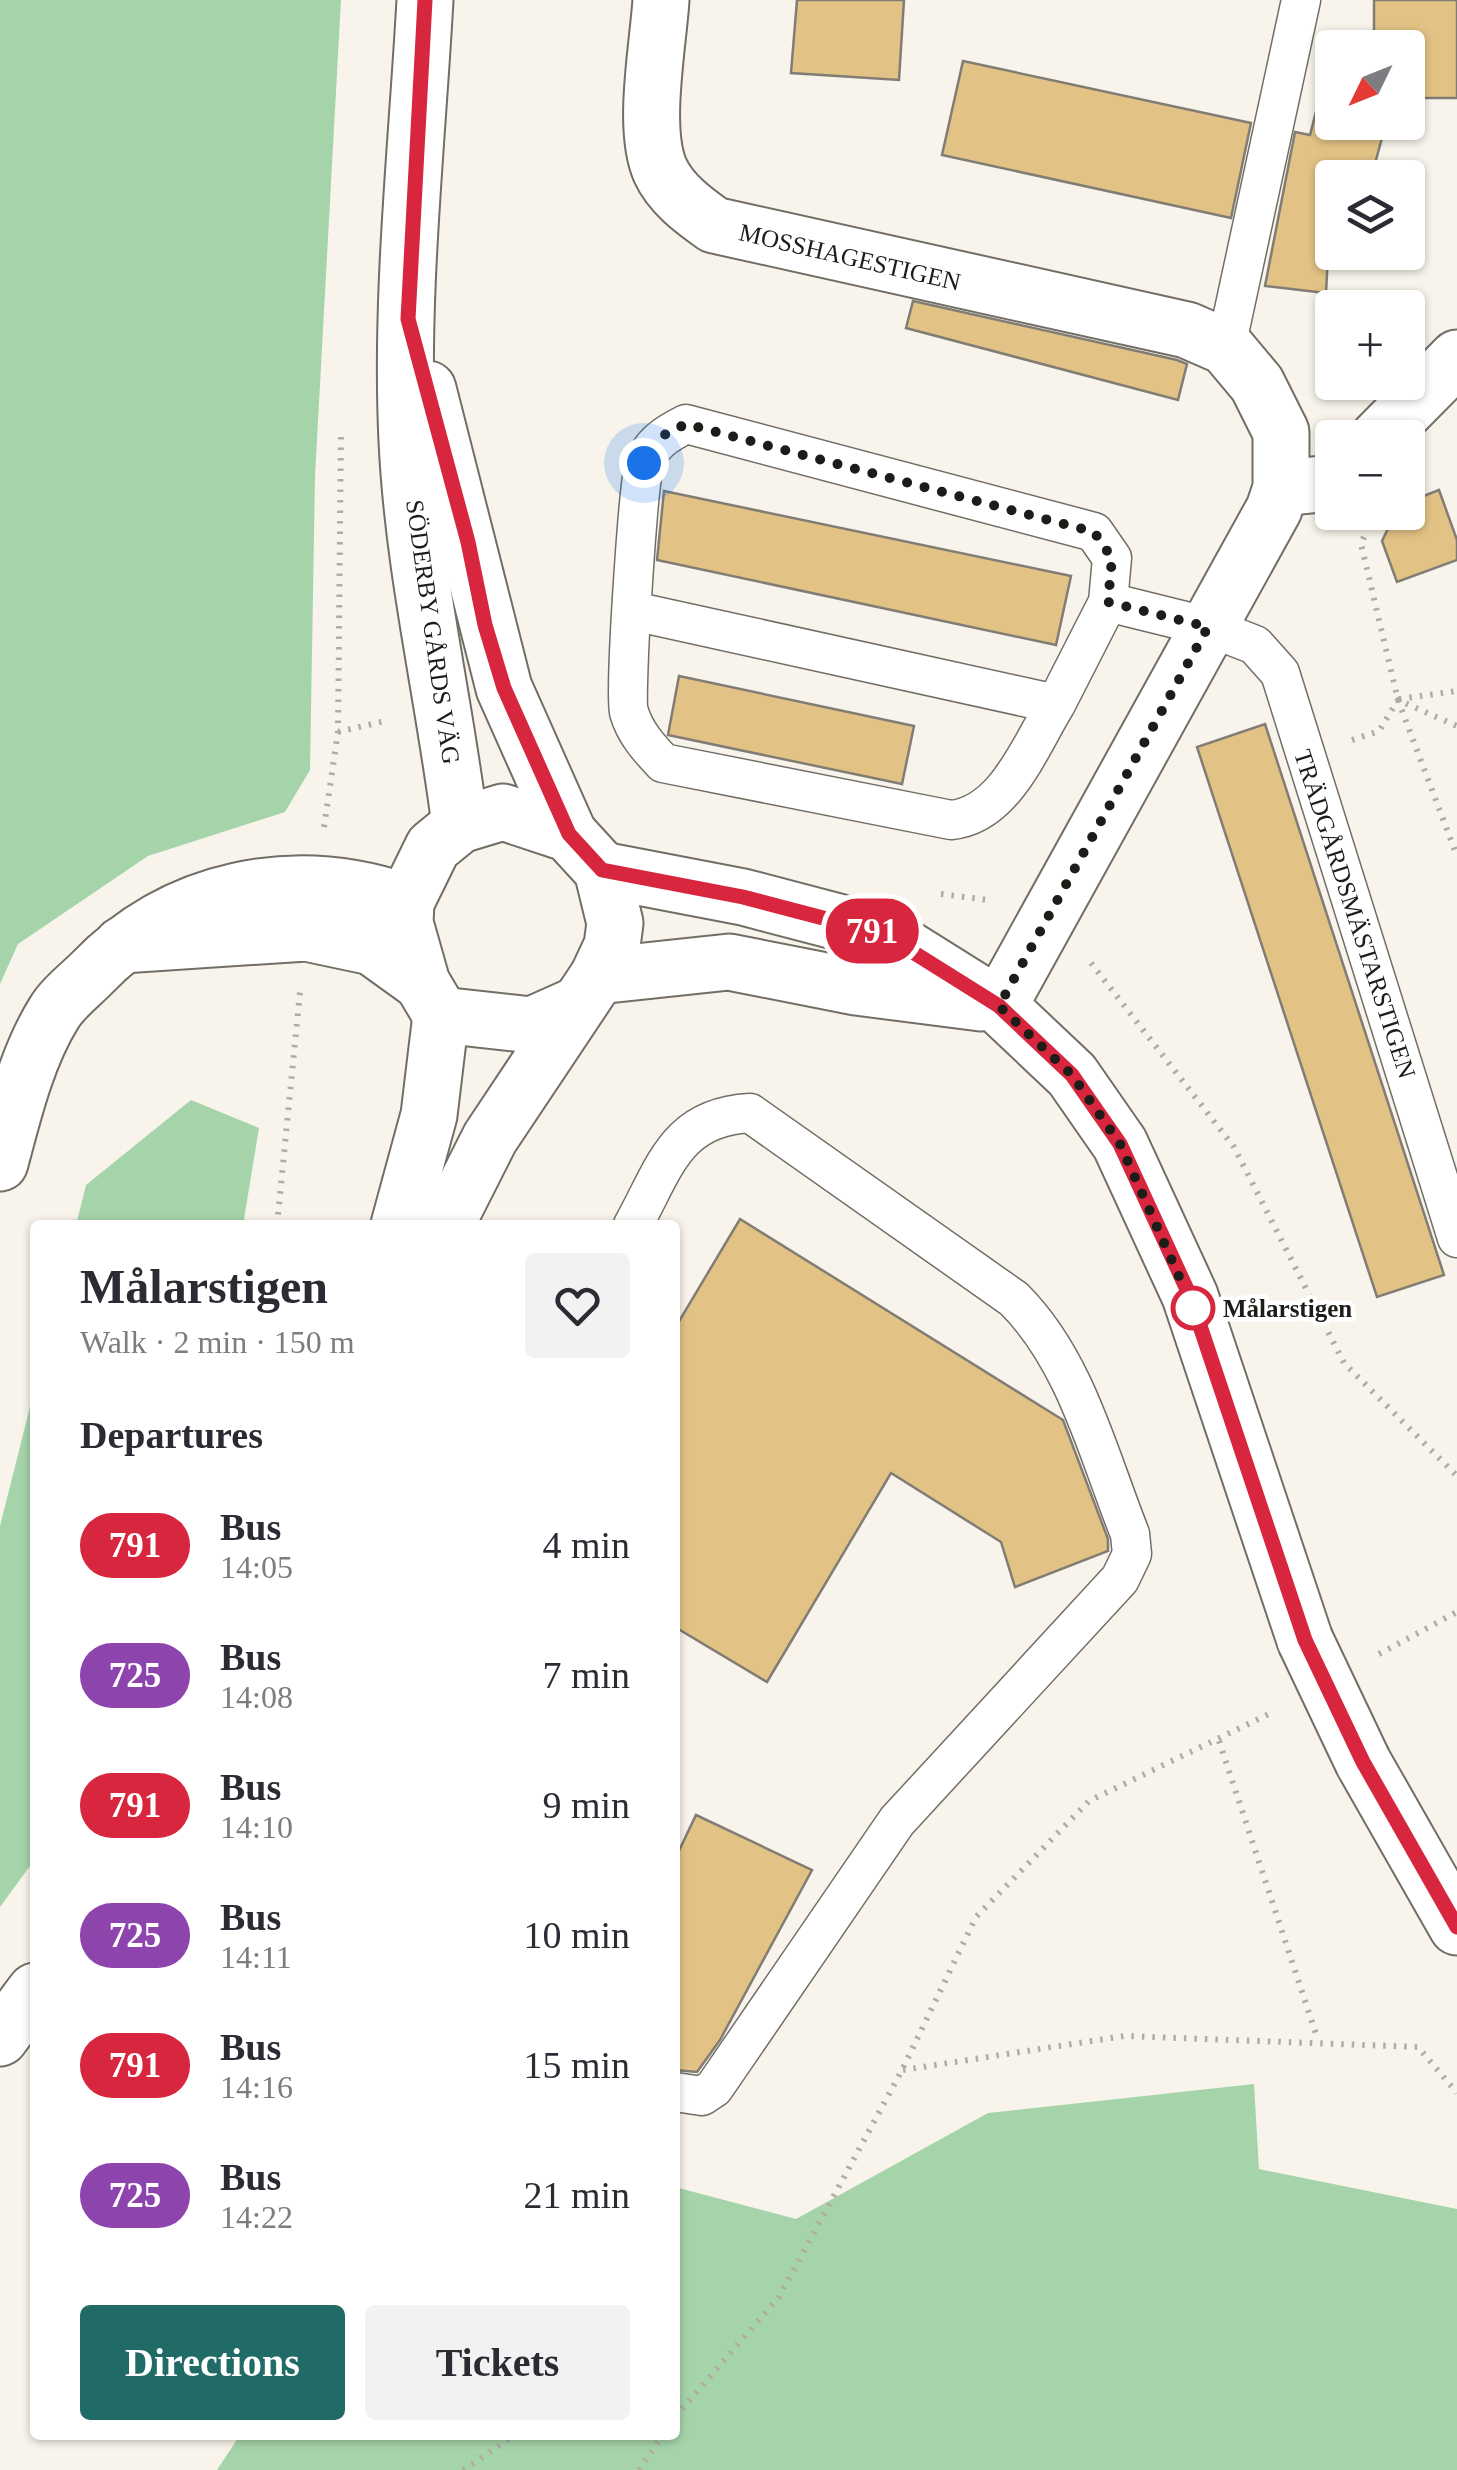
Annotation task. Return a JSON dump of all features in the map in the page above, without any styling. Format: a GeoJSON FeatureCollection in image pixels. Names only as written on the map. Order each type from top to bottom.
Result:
{"type":"FeatureCollection","features":[{"type":"Feature","properties":{"kind":"street","name":"SÖDERBY GÅRDS VÄG"},"geometry":{"type":"LineString","coordinates":[[425,0],[408,319],[407,441],[422,588],[445,707],[460,825]]}},
{"type":"Feature","properties":{"kind":"street","name":"MOSSHAGESTIGEN"},"geometry":{"type":"LineString","coordinates":[[661,0],[653,130],[660,169],[682,201],[714,225],[752,237],[1187,330],[1226,347],[1257,384],[1307,486],[1274,510],[999,1006]]}},
{"type":"Feature","properties":{"kind":"street","name":"SÖDERBY GÅRDS VÄG"},"geometry":{"type":"LineString","coordinates":[[408,319],[504,688],[585,852]]}},
{"type":"Feature","properties":{"kind":"street"},"geometry":{"type":"LineString","coordinates":[[1396,420],[1457,358]]}},
{"type":"Feature","properties":{"kind":"street"},"geometry":{"type":"LineString","coordinates":[[400,1220],[429,1115],[432,999],[405,923],[406,902],[433,847],[460,825],[503,812],[585,852],[884,934],[999,1006],[1072,1075],[1120,1144],[1190,1296],[1305,1640],[1363,1762],[1457,1927]]}},
{"type":"Feature","properties":{"kind":"street"},"geometry":{"type":"LineString","coordinates":[[449,1220],[490,1138],[588,990],[612,946],[615,923],[585,852]]}},
{"type":"Feature","properties":{"kind":"street"},"geometry":{"type":"LineString","coordinates":[[0,1163],[16,1105],[55,1012],[118,945],[178,907],[247,886],[316,884],[368,889],[406,902]]}},
{"type":"Feature","properties":{"kind":"street"},"geometry":{"type":"LineString","coordinates":[[118,945],[306,933],[372,948],[432,999],[532,1025],[588,990],[729,962],[856,987],[999,1006]]}},
{"type":"Feature","properties":{"kind":"street"},"geometry":{"type":"LineString","coordinates":[[0,2038],[30,1998]]}},
{"type":"Feature","properties":{"kind":"lane"},"geometry":{"type":"LineString","coordinates":[[1226,347],[1301,0]]}},
{"type":"Feature","properties":{"kind":"lane"},"geometry":{"type":"LineString","coordinates":[[686,424],[1094,532],[1112,558],[1108,602],[1056,704],[990,808],[970,818],[950,820],[663,764],[641,738],[627,710],[644,463],[662,436],[686,424]]}},
{"type":"Feature","properties":{"kind":"lane","name":"TRÄDGÅRDSMÄSTARSTIGEN"},"geometry":{"type":"LineString","coordinates":[[1108,602],[1208,627],[1255,645],[1280,673],[1457,1238]]}},
{"type":"Feature","properties":{"kind":"lane"},"geometry":{"type":"LineString","coordinates":[[634,611],[1056,704]]}},
{"type":"Feature","properties":{"kind":"lane"},"geometry":{"type":"LineString","coordinates":[[635,1220],[674,1147],[690,1131],[710,1118],[750,1114],[1014,1299],[1034,1320],[1064,1365],[1130,1534],[1132,1554],[1120,1579],[897,1821],[714,2088],[702,2096],[680,2093]]}},
{"type":"Feature","properties":{"kind":"path"},"geometry":{"type":"LineString","coordinates":[[1366,530],[1361,544],[1398,700],[1457,856]]}},
{"type":"Feature","properties":{"kind":"path"},"geometry":{"type":"LineString","coordinates":[[1304,756],[1379,731],[1398,700],[1457,691]]}},
{"type":"Feature","properties":{"kind":"path"},"geometry":{"type":"LineString","coordinates":[[1398,700],[1457,726]]}},
{"type":"Feature","properties":{"kind":"path"},"geometry":{"type":"LineString","coordinates":[[1234,1147],[1344,1364],[1457,1476]]}},
{"type":"Feature","properties":{"kind":"path"},"geometry":{"type":"LineString","coordinates":[[1372,1658],[1457,1612]]}},
{"type":"Feature","properties":{"kind":"path"},"geometry":{"type":"LineString","coordinates":[[680,2409],[780,2297],[902,2070],[976,1917],[1089,1801],[1219,1741],[1287,1704]]}},
{"type":"Feature","properties":{"kind":"path"},"geometry":{"type":"LineString","coordinates":[[1219,1741],[1318,2040]]}},
{"type":"Feature","properties":{"kind":"path"},"geometry":{"type":"LineString","coordinates":[[902,2070],[1124,2036],[1318,2040],[1418,2046],[1457,2093]]}},
{"type":"Feature","properties":{"kind":"path"},"geometry":{"type":"LineString","coordinates":[[680,2398],[688,2397]]}},
{"type":"Feature","properties":{"kind":"path"},"geometry":{"type":"LineString","coordinates":[[463,2470],[508,2440]]}},
{"type":"Feature","properties":{"kind":"path"},"geometry":{"type":"LineString","coordinates":[[639,2470],[660,2440]]}},
{"type":"Feature","properties":{"kind":"green space"},"geometry":{"type":"Polygon","coordinates":[[[0,0],[341,0],[315,476],[310,770],[285,812],[148,856],[18,944],[0,984],[0,0]]]}},
{"type":"Feature","properties":{"kind":"green space"},"geometry":{"type":"Polygon","coordinates":[[[191,1100],[259,1128],[244,1220],[77,1220],[86,1185],[191,1100]]]}},
{"type":"Feature","properties":{"kind":"green space"},"geometry":{"type":"Polygon","coordinates":[[[30,1407],[30,1866],[0,1907],[0,1526],[30,1407]]]}},
{"type":"Feature","properties":{"kind":"green space"},"geometry":{"type":"Polygon","coordinates":[[[1254,2084],[1259,2169],[1457,2209],[1457,2470],[217,2470],[237,2440],[680,2440],[680,2188],[796,2219],[988,2113],[1254,2084]]]}},
{"type":"Feature","properties":{"kind":"building"},"geometry":{"type":"Polygon","coordinates":[[[797,0],[904,0],[899,80],[791,73],[797,0]]]}},
{"type":"Feature","properties":{"kind":"building"},"geometry":{"type":"Polygon","coordinates":[[[1374,0],[1457,0],[1457,98],[1425,98],[1425,30],[1374,30],[1374,0]]]}},
{"type":"Feature","properties":{"kind":"building"},"geometry":{"type":"Polygon","coordinates":[[[963,61],[1251,123],[1231,218],[942,155],[963,61]]]}},
{"type":"Feature","properties":{"kind":"building"},"geometry":{"type":"Polygon","coordinates":[[[1315,116],[1315,140],[1381,140],[1376,160],[1315,160],[1315,270],[1327,270],[1326,290],[1265,286],[1295,132],[1310,135],[1315,116]]]}},
{"type":"Feature","properties":{"kind":"building"},"geometry":{"type":"Polygon","coordinates":[[[913,301],[1177,360],[1187,364],[1178,400],[906,328],[913,301]]]}},
{"type":"Feature","properties":{"kind":"building"},"geometry":{"type":"Polygon","coordinates":[[[1439,490],[1457,540],[1457,560],[1397,582],[1382,541],[1387,530],[1425,530],[1425,495],[1439,490]]]}},
{"type":"Feature","properties":{"kind":"building"},"geometry":{"type":"Polygon","coordinates":[[[664,491],[1071,576],[1056,645],[657,560],[664,491]]]}},
{"type":"Feature","properties":{"kind":"building"},"geometry":{"type":"Polygon","coordinates":[[[679,676],[914,726],[902,784],[668,735],[679,676]]]}},
{"type":"Feature","properties":{"kind":"building"},"geometry":{"type":"Polygon","coordinates":[[[1265,724],[1444,1275],[1377,1297],[1197,747],[1265,724]]]}},
{"type":"Feature","properties":{"kind":"building"},"geometry":{"type":"Polygon","coordinates":[[[740,1219],[1063,1420],[1108,1539],[1108,1551],[1015,1587],[1001,1542],[891,1473],[767,1682],[680,1630],[680,1320],[740,1219]]]}},
{"type":"Feature","properties":{"kind":"building"},"geometry":{"type":"Polygon","coordinates":[[[696,1815],[812,1870],[720,2040],[697,2072],[680,2070],[680,1849],[696,1815]]]}},
{"type":"Feature","properties":{"kind":"bus line","name":"791"},"geometry":{"type":"LineString","coordinates":[[425,0],[408,319],[504,688],[569,834],[602,870],[743,897],[884,934],[999,1006],[1072,1075],[1120,1144],[1190,1296],[1305,1640],[1363,1762],[1457,1927]]}},
{"type":"Feature","properties":{"kind":"place","name":"Målarstigen"},"geometry":{"type":"Point","coordinates":[1193,1308]}},
{"type":"Feature","properties":{"kind":"route"},"geometry":{"type":"LineString","coordinates":[[644,463],[662,436],[686,424],[1094,532],[1112,558],[1108,602],[1208,627],[999,1006],[1072,1075],[1120,1144],[1193,1308]]}}]}
